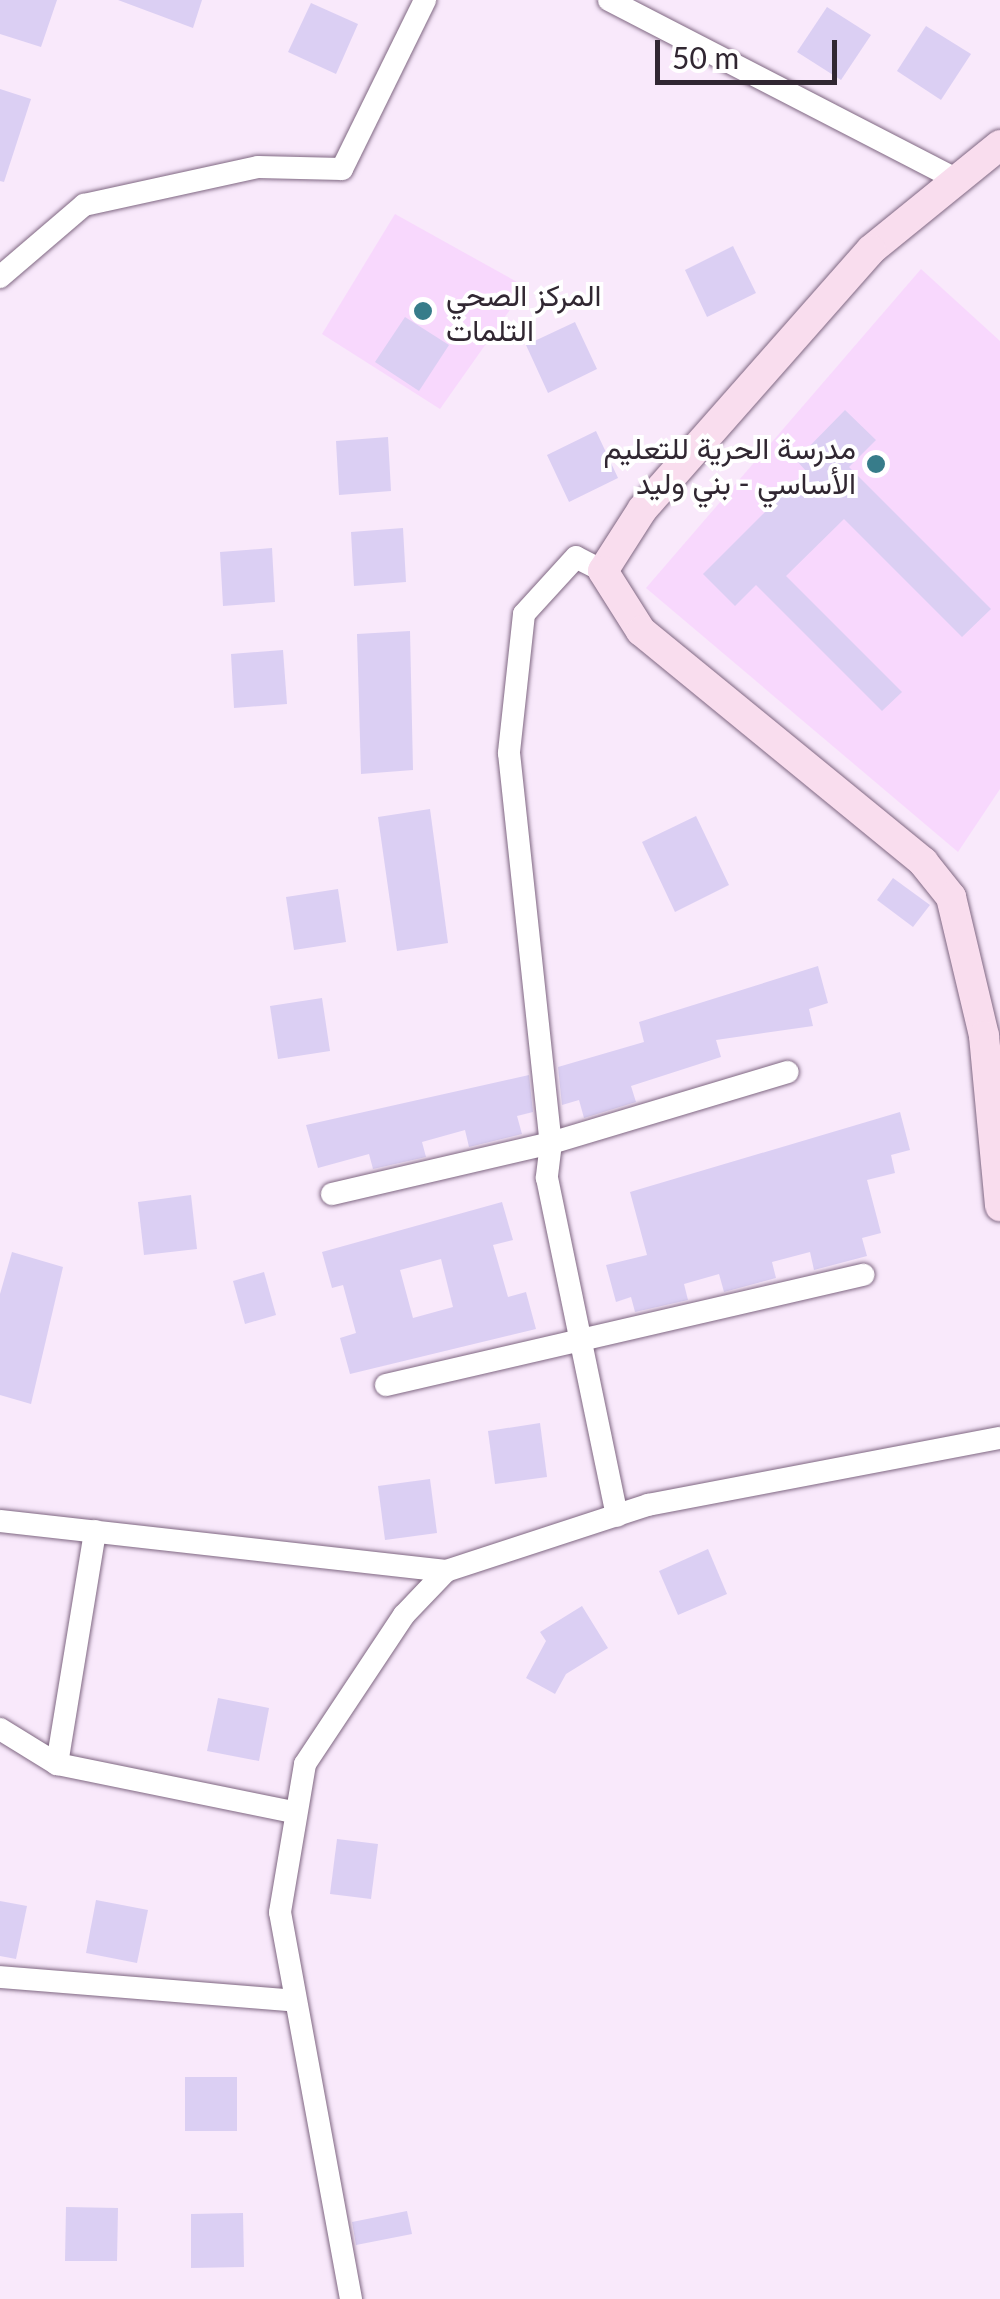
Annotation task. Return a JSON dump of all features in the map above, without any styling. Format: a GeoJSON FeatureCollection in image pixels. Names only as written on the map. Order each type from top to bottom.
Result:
{"type":"FeatureCollection","features":[{"type":"Feature","properties":{"kind":"street"},"geometry":{"type":"LineString","coordinates":[[0,277],[84,205],[258,167],[342,170],[425,0]]}},
{"type":"Feature","properties":{"kind":"street"},"geometry":{"type":"LineString","coordinates":[[610,0],[956,180]]}},
{"type":"Feature","properties":{"kind":"street"},"geometry":{"type":"LineString","coordinates":[[604,571],[642,510],[765,364],[870,250],[1000,145]]}},
{"type":"Feature","properties":{"kind":"street"},"geometry":{"type":"LineString","coordinates":[[617,1516],[576,1342],[547,1178],[552,1144],[510,771],[516,642],[540,590],[576,557],[604,571],[640,631],[923,862],[951,898],[984,1036],[1000,1206]]}},
{"type":"Feature","properties":{"kind":"street"},"geometry":{"type":"LineString","coordinates":[[332,1194],[552,1144],[788,1072]]}},
{"type":"Feature","properties":{"kind":"street"},"geometry":{"type":"LineString","coordinates":[[386,1385],[863,1275]]}},
{"type":"Feature","properties":{"kind":"street"},"geometry":{"type":"LineString","coordinates":[[0,1521],[446,1571],[617,1516],[1000,1438]]}},
{"type":"Feature","properties":{"kind":"street"},"geometry":{"type":"LineString","coordinates":[[57,1764],[95,1532]]}},
{"type":"Feature","properties":{"kind":"street"},"geometry":{"type":"LineString","coordinates":[[351,2299],[315,2080],[289,2000],[280,1912],[293,1812],[329,1718],[446,1571]]}},
{"type":"Feature","properties":{"kind":"street"},"geometry":{"type":"LineString","coordinates":[[0,1730],[57,1764],[293,1812]]}},
{"type":"Feature","properties":{"kind":"street"},"geometry":{"type":"LineString","coordinates":[[0,1976],[289,2000]]}},
{"type":"Feature","properties":{"kind":"shaded area","name":"المركز الصحي التلمات"},"geometry":{"type":"Polygon","coordinates":[[[395,214],[526,287],[440,409],[322,334],[395,214]]]}},
{"type":"Feature","properties":{"kind":"shaded area","name":"مدرسة الحرية للتعليم الأساسي - بني وليد"},"geometry":{"type":"Polygon","coordinates":[[[921,269],[1000,341],[1000,789],[958,852],[646,588],[921,269]]]}},
{"type":"Feature","properties":{"kind":"building"},"geometry":{"type":"Polygon","coordinates":[[[0,0],[57,0],[41,47],[0,34],[0,0]]]}},
{"type":"Feature","properties":{"kind":"building"},"geometry":{"type":"Polygon","coordinates":[[[118,0],[202,0],[193,28],[118,0]]]}},
{"type":"Feature","properties":{"kind":"building"},"geometry":{"type":"Polygon","coordinates":[[[311,3],[358,24],[336,74],[288,52],[311,3]]]}},
{"type":"Feature","properties":{"kind":"building"},"geometry":{"type":"Polygon","coordinates":[[[827,7],[871,35],[841,80],[797,52],[827,7]]]}},
{"type":"Feature","properties":{"kind":"building"},"geometry":{"type":"Polygon","coordinates":[[[926,26],[971,54],[941,100],[897,71],[926,26]]]}},
{"type":"Feature","properties":{"kind":"building"},"geometry":{"type":"Polygon","coordinates":[[[0,89],[31,99],[4,182],[0,181],[0,89]]]}},
{"type":"Feature","properties":{"kind":"building"},"geometry":{"type":"Polygon","coordinates":[[[733,246],[756,293],[707,317],[685,270],[733,246]]]}},
{"type":"Feature","properties":{"kind":"building"},"geometry":{"type":"Polygon","coordinates":[[[405,317],[449,345],[419,391],[375,362],[405,317]]]}},
{"type":"Feature","properties":{"kind":"building"},"geometry":{"type":"Polygon","coordinates":[[[575,322],[597,369],[548,393],[526,345],[575,322]]]}},
{"type":"Feature","properties":{"kind":"building"},"geometry":{"type":"Polygon","coordinates":[[[845,410],[876,440],[849,467],[991,609],[962,637],[844,519],[786,576],[902,692],[882,711],[756,585],[735,606],[703,574],[806,471],[796,460],[845,410]]]}},
{"type":"Feature","properties":{"kind":"building"},"geometry":{"type":"Polygon","coordinates":[[[596,431],[618,478],[569,502],[547,455],[596,431]]]}},
{"type":"Feature","properties":{"kind":"building"},"geometry":{"type":"Polygon","coordinates":[[[388,437],[391,491],[339,495],[336,441],[388,437]]]}},
{"type":"Feature","properties":{"kind":"building"},"geometry":{"type":"Polygon","coordinates":[[[403,528],[406,582],[354,586],[351,532],[403,528]]]}},
{"type":"Feature","properties":{"kind":"building"},"geometry":{"type":"Polygon","coordinates":[[[272,548],[275,602],[223,606],[220,552],[272,548]]]}},
{"type":"Feature","properties":{"kind":"building"},"geometry":{"type":"Polygon","coordinates":[[[410,631],[413,770],[361,774],[357,634],[410,631]]]}},
{"type":"Feature","properties":{"kind":"building"},"geometry":{"type":"Polygon","coordinates":[[[283,650],[287,704],[234,708],[231,654],[283,650]]]}},
{"type":"Feature","properties":{"kind":"building"},"geometry":{"type":"Polygon","coordinates":[[[430,809],[448,943],[397,951],[378,817],[430,809]]]}},
{"type":"Feature","properties":{"kind":"building"},"geometry":{"type":"Polygon","coordinates":[[[696,816],[729,885],[675,912],[642,842],[696,816]]]}},
{"type":"Feature","properties":{"kind":"building"},"geometry":{"type":"Polygon","coordinates":[[[893,878],[930,905],[913,927],[877,900],[893,878]]]}},
{"type":"Feature","properties":{"kind":"building"},"geometry":{"type":"Polygon","coordinates":[[[338,889],[346,942],[294,950],[286,897],[338,889]]]}},
{"type":"Feature","properties":{"kind":"building"},"geometry":{"type":"Polygon","coordinates":[[[818,966],[828,1003],[809,1009],[813,1026],[716,1040],[721,1057],[631,1086],[636,1102],[584,1118],[579,1100],[562,1105],[558,1067],[644,1042],[639,1022],[818,966]]]}},
{"type":"Feature","properties":{"kind":"building"},"geometry":{"type":"Polygon","coordinates":[[[322,998],[330,1051],[278,1059],[270,1006],[322,998]]]}},
{"type":"Feature","properties":{"kind":"building"},"geometry":{"type":"Polygon","coordinates":[[[529,1075],[533,1112],[517,1116],[522,1134],[469,1147],[465,1130],[422,1142],[426,1157],[373,1169],[369,1154],[318,1168],[306,1125],[529,1075]]]}},
{"type":"Feature","properties":{"kind":"building"},"geometry":{"type":"Polygon","coordinates":[[[900,1112],[910,1150],[891,1155],[895,1173],[867,1180],[881,1233],[862,1238],[867,1256],[814,1270],[810,1252],[772,1262],[776,1278],[724,1292],[719,1274],[684,1284],[688,1300],[635,1312],[631,1297],[616,1302],[606,1265],[647,1255],[630,1192],[900,1112]]]}},
{"type":"Feature","properties":{"kind":"building"},"geometry":{"type":"Polygon","coordinates":[[[191,1195],[197,1249],[144,1255],[138,1202],[191,1195]]]}},
{"type":"Feature","properties":{"kind":"building"},"geometry":{"type":"Polygon","coordinates":[[[502,1202],[513,1240],[493,1245],[508,1297],[526,1292],[536,1329],[350,1374],[340,1338],[356,1333],[343,1285],[332,1288],[322,1252],[502,1202]],[[441,1259],[400,1270],[413,1318],[453,1307],[441,1259]]]}},
{"type":"Feature","properties":{"kind":"building"},"geometry":{"type":"Polygon","coordinates":[[[12,1252],[63,1267],[31,1404],[0,1395],[0,1294],[12,1252]]]}},
{"type":"Feature","properties":{"kind":"building"},"geometry":{"type":"Polygon","coordinates":[[[264,1272],[276,1315],[245,1324],[233,1281],[264,1272]]]}},
{"type":"Feature","properties":{"kind":"building"},"geometry":{"type":"Polygon","coordinates":[[[540,1423],[547,1477],[495,1484],[488,1431],[540,1423]]]}},
{"type":"Feature","properties":{"kind":"building"},"geometry":{"type":"Polygon","coordinates":[[[430,1479],[437,1533],[385,1540],[378,1486],[430,1479]]]}},
{"type":"Feature","properties":{"kind":"building"},"geometry":{"type":"Polygon","coordinates":[[[708,1549],[727,1594],[678,1615],[659,1571],[708,1549]]]}},
{"type":"Feature","properties":{"kind":"building"},"geometry":{"type":"Polygon","coordinates":[[[582,1606],[608,1648],[566,1674],[555,1694],[526,1678],[546,1641],[540,1632],[582,1606]]]}},
{"type":"Feature","properties":{"kind":"building"},"geometry":{"type":"Polygon","coordinates":[[[218,1698],[269,1708],[259,1761],[207,1751],[218,1698]]]}},
{"type":"Feature","properties":{"kind":"building"},"geometry":{"type":"Polygon","coordinates":[[[337,1839],[378,1844],[371,1899],[330,1894],[337,1839]]]}},
{"type":"Feature","properties":{"kind":"building"},"geometry":{"type":"Polygon","coordinates":[[[96,1900],[148,1910],[137,1963],[86,1953],[96,1900]]]}},
{"type":"Feature","properties":{"kind":"building"},"geometry":{"type":"Polygon","coordinates":[[[0,1901],[27,1906],[16,1959],[0,1956],[0,1901]]]}},
{"type":"Feature","properties":{"kind":"building"},"geometry":{"type":"Polygon","coordinates":[[[185,2077],[237,2077],[237,2131],[185,2131],[185,2077]]]}},
{"type":"Feature","properties":{"kind":"building"},"geometry":{"type":"Polygon","coordinates":[[[66,2207],[118,2208],[117,2261],[65,2261],[66,2207]]]}},
{"type":"Feature","properties":{"kind":"building"},"geometry":{"type":"Polygon","coordinates":[[[407,2211],[412,2234],[356,2245],[352,2222],[407,2211]]]}},
{"type":"Feature","properties":{"kind":"building"},"geometry":{"type":"Polygon","coordinates":[[[243,2213],[244,2267],[191,2268],[191,2214],[243,2213]]]}},
{"type":"Feature","properties":{"kind":"place","name":"المركز الصحي التلمات"},"geometry":{"type":"Point","coordinates":[423,311]}},
{"type":"Feature","properties":{"kind":"place","name":"مدرسة الحرية للتعليم الأساسي - بني وليد"},"geometry":{"type":"Point","coordinates":[876,464]}}]}
